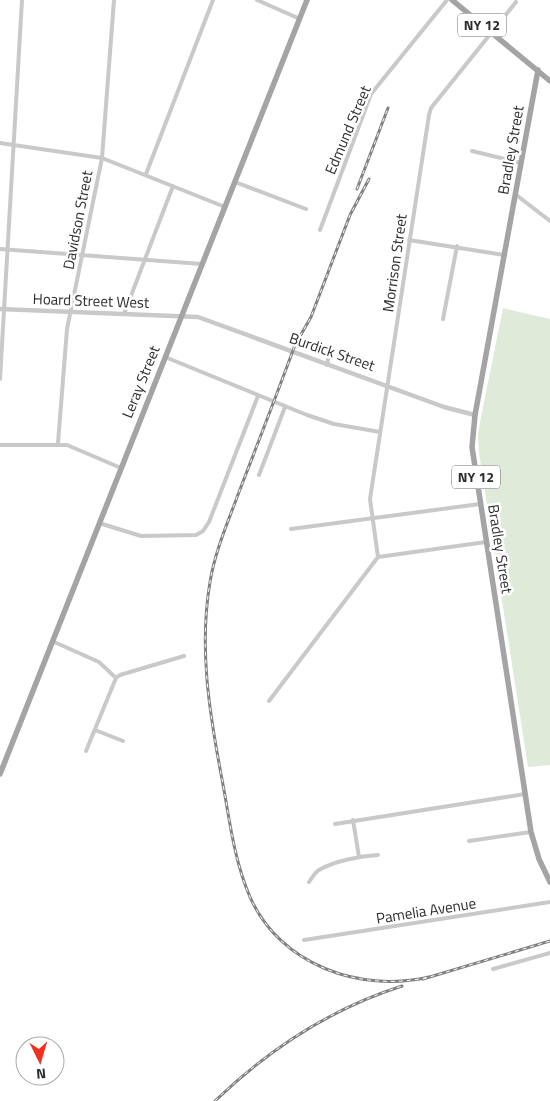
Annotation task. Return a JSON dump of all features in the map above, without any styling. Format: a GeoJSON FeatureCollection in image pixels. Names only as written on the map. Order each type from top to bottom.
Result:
{"type":"FeatureCollection","features":[{"type":"Feature","properties":{"kind":"main road","name":"Leray Street"},"geometry":{"type":"LineString","coordinates":[[1,773],[307,0]]}},
{"type":"Feature","properties":{"kind":"main road","name":"NY 12"},"geometry":{"type":"LineString","coordinates":[[452,0],[538,70]]}},
{"type":"Feature","properties":{"kind":"main road"},"geometry":{"type":"LineString","coordinates":[[538,70],[550,81]]}},
{"type":"Feature","properties":{"kind":"main road","name":"Bradley Street"},"geometry":{"type":"LineString","coordinates":[[538,70],[475,415],[472,447],[531,832],[539,859],[550,882]]}},
{"type":"Feature","properties":{"kind":"street"},"geometry":{"type":"LineString","coordinates":[[0,380],[2,309],[22,0]]}},
{"type":"Feature","properties":{"kind":"street","name":"Davidson Street"},"geometry":{"type":"LineString","coordinates":[[58,443],[65,347],[102,158],[114,0]]}},
{"type":"Feature","properties":{"kind":"street"},"geometry":{"type":"LineString","coordinates":[[146,174],[213,0]]}},
{"type":"Feature","properties":{"kind":"street"},"geometry":{"type":"LineString","coordinates":[[257,0],[300,19]]}},
{"type":"Feature","properties":{"kind":"street","name":"Edmund Street"},"geometry":{"type":"LineString","coordinates":[[320,230],[371,94],[447,0]]}},
{"type":"Feature","properties":{"kind":"street","name":"Morrison Street"},"geometry":{"type":"LineString","coordinates":[[378,557],[370,499],[409,240],[432,108],[516,2]]}},
{"type":"Feature","properties":{"kind":"street"},"geometry":{"type":"LineString","coordinates":[[0,143],[102,158],[225,207]]}},
{"type":"Feature","properties":{"kind":"street"},"geometry":{"type":"LineString","coordinates":[[472,151],[522,163]]}},
{"type":"Feature","properties":{"kind":"street"},"geometry":{"type":"LineString","coordinates":[[235,182],[306,209]]}},
{"type":"Feature","properties":{"kind":"street"},"geometry":{"type":"LineString","coordinates":[[124,314],[173,186]]}},
{"type":"Feature","properties":{"kind":"street"},"geometry":{"type":"LineString","coordinates":[[515,194],[550,221]]}},
{"type":"Feature","properties":{"kind":"street"},"geometry":{"type":"LineString","coordinates":[[409,240],[457,246],[504,255]]}},
{"type":"Feature","properties":{"kind":"street"},"geometry":{"type":"LineString","coordinates":[[443,319],[457,246]]}},
{"type":"Feature","properties":{"kind":"street"},"geometry":{"type":"LineString","coordinates":[[0,250],[83,254],[202,264]]}},
{"type":"Feature","properties":{"kind":"street","name":"Hoard Street West"},"geometry":{"type":"LineString","coordinates":[[2,309],[181,316]]}},
{"type":"Feature","properties":{"kind":"street","name":"Burdick Street"},"geometry":{"type":"LineString","coordinates":[[181,316],[198,317],[444,407],[475,415]]}},
{"type":"Feature","properties":{"kind":"street"},"geometry":{"type":"LineString","coordinates":[[327,364],[330,349]]}},
{"type":"Feature","properties":{"kind":"street"},"geometry":{"type":"LineString","coordinates":[[165,356],[285,407],[334,424],[380,432]]}},
{"type":"Feature","properties":{"kind":"street"},"geometry":{"type":"LineString","coordinates":[[99,523],[141,536],[196,535],[203,531],[209,522],[258,396]]}},
{"type":"Feature","properties":{"kind":"street"},"geometry":{"type":"LineString","coordinates":[[259,475],[285,407]]}},
{"type":"Feature","properties":{"kind":"street"},"geometry":{"type":"LineString","coordinates":[[0,445],[58,443],[68,445],[121,468]]}},
{"type":"Feature","properties":{"kind":"street"},"geometry":{"type":"LineString","coordinates":[[291,529],[480,504]]}},
{"type":"Feature","properties":{"kind":"street"},"geometry":{"type":"LineString","coordinates":[[269,701],[378,557],[486,542]]}},
{"type":"Feature","properties":{"kind":"street"},"geometry":{"type":"LineString","coordinates":[[52,641],[99,662],[116,678]]}},
{"type":"Feature","properties":{"kind":"street"},"geometry":{"type":"LineString","coordinates":[[86,751],[116,678],[120,675],[184,656]]}},
{"type":"Feature","properties":{"kind":"street"},"geometry":{"type":"LineString","coordinates":[[95,730],[123,742]]}},
{"type":"Feature","properties":{"kind":"street"},"geometry":{"type":"LineString","coordinates":[[335,824],[525,794]]}},
{"type":"Feature","properties":{"kind":"street"},"geometry":{"type":"LineString","coordinates":[[353,820],[358,857]]}},
{"type":"Feature","properties":{"kind":"street"},"geometry":{"type":"LineString","coordinates":[[469,841],[531,832]]}},
{"type":"Feature","properties":{"kind":"street"},"geometry":{"type":"LineString","coordinates":[[309,882],[320,869],[358,857],[378,856]]}},
{"type":"Feature","properties":{"kind":"street","name":"Pamelia Avenue"},"geometry":{"type":"LineString","coordinates":[[304,940],[550,902]]}},
{"type":"Feature","properties":{"kind":"street"},"geometry":{"type":"LineString","coordinates":[[492,969],[550,953]]}},
{"type":"Feature","properties":{"kind":"green space"},"geometry":{"type":"Polygon","coordinates":[[[503,308],[550,319],[550,765],[528,767],[479,453],[478,435],[503,308]]]}},
{"type":"Feature","properties":{"kind":"railway"},"geometry":{"type":"LineString","coordinates":[[357,189],[388,108]]}},
{"type":"Feature","properties":{"kind":"railway"},"geometry":{"type":"LineString","coordinates":[[369,179],[350,215],[311,317],[295,345],[218,548],[212,570],[207,606],[205,654],[209,702],[235,851],[244,882],[263,921],[281,940],[302,956],[325,968],[350,977],[376,981],[403,981],[429,977]]}},
{"type":"Feature","properties":{"kind":"railway"},"geometry":{"type":"LineString","coordinates":[[423,979],[550,941]]}},
{"type":"Feature","properties":{"kind":"railway"},"geometry":{"type":"LineString","coordinates":[[215,1101],[257,1064],[302,1033],[350,1006],[402,986]]}}]}
